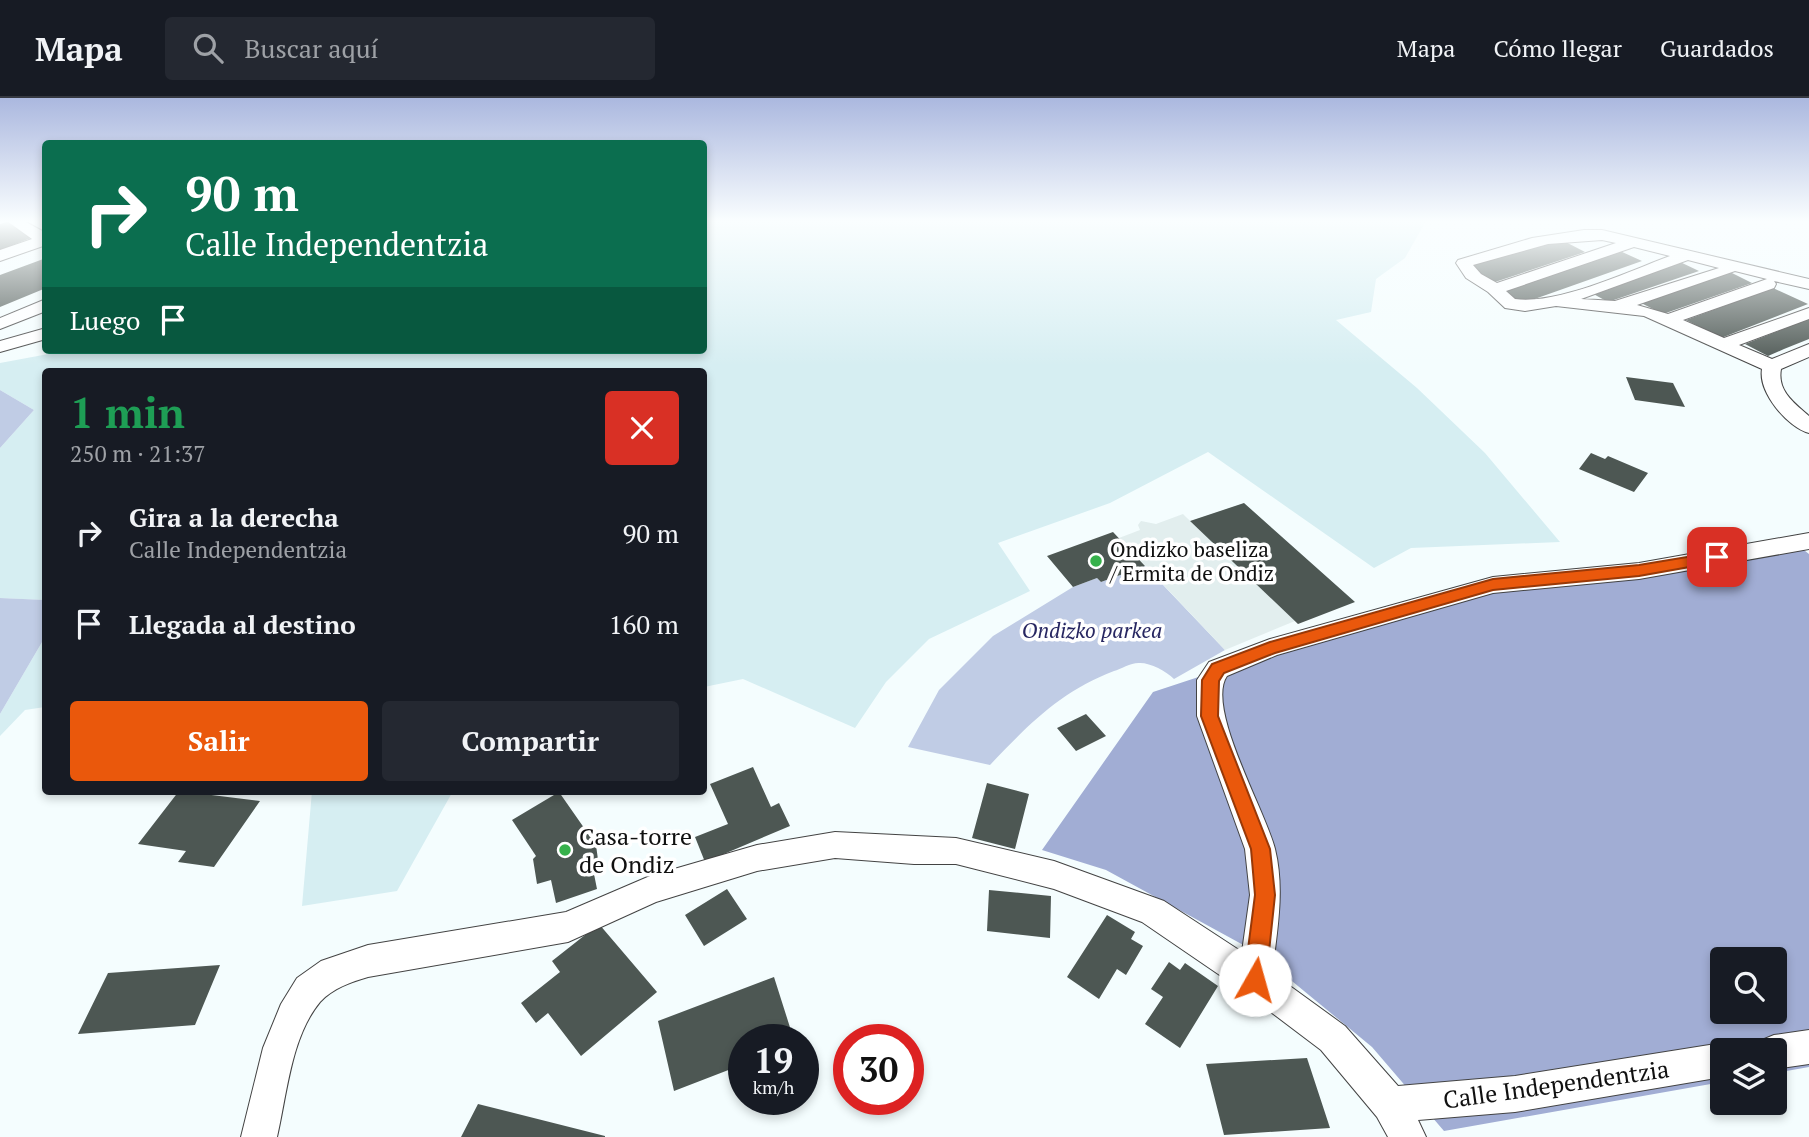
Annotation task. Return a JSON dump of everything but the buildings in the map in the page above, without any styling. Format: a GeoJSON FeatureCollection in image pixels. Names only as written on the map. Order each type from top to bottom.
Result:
{"type":"FeatureCollection","features":[{"type":"Feature","properties":{"kind":"street"},"geometry":{"type":"LineString","coordinates":[[1467,269],[1511,304],[1525,307],[1552,302],[1646,269]]}},
{"type":"Feature","properties":{"kind":"street"},"geometry":{"type":"LineString","coordinates":[[1495,289],[1553,269]]}},
{"type":"Feature","properties":{"kind":"street"},"geometry":{"type":"LineString","coordinates":[[1616,306],[1725,269]]}},
{"type":"Feature","properties":{"kind":"street"},"geometry":{"type":"LineString","coordinates":[[1733,269],[1809,299]]}},
{"type":"Feature","properties":{"kind":"street"},"geometry":{"type":"LineString","coordinates":[[1736,269],[1809,284]]}},
{"type":"Feature","properties":{"kind":"street"},"geometry":{"type":"LineString","coordinates":[[1670,319],[1768,284]]}},
{"type":"Feature","properties":{"kind":"street"},"geometry":{"type":"LineString","coordinates":[[1552,302],[1616,306],[1649,312],[1772,366],[1809,350]]}},
{"type":"Feature","properties":{"kind":"street"},"geometry":{"type":"LineString","coordinates":[[0,324],[42,306]]}},
{"type":"Feature","properties":{"kind":"street"},"geometry":{"type":"LineString","coordinates":[[1725,344],[1809,313]]}},
{"type":"Feature","properties":{"kind":"street"},"geometry":{"type":"LineString","coordinates":[[0,347],[42,334]]}},
{"type":"Feature","properties":{"kind":"street"},"geometry":{"type":"LineString","coordinates":[[1772,366],[1768,379],[1772,391],[1809,428]]}},
{"type":"Feature","properties":{"kind":"street"},"geometry":{"type":"LineString","coordinates":[[1255,980],[1265,895],[1260,849],[1210,716],[1210,680],[1218,669],[1270,648],[1493,584],[1639,570],[1809,541]]}},
{"type":"Feature","properties":{"kind":"street"},"geometry":{"type":"LineString","coordinates":[[259,1137],[280,1048],[293,1016],[309,990],[333,972],[368,961],[568,927],[650,890],[757,858],[835,845],[956,851],[1054,875],[1153,911],[1255,980],[1333,1038],[1390,1104],[1408,1137]]}},
{"type":"Feature","properties":{"kind":"street"},"geometry":{"type":"LineString","coordinates":[[1787,1050],[1809,1046]]}},
{"type":"Feature","properties":{"kind":"street","name":"Calle Independentzia"},"geometry":{"type":"LineString","coordinates":[[1390,1104],[1514,1094],[1710,1062]]}},
{"type":"Feature","properties":{"kind":"shaded area"},"geometry":{"type":"Polygon","coordinates":[[[707,269],[1389,269],[1376,279],[1371,312],[1336,320],[1417,388],[1485,453],[1560,542],[1411,548],[1374,568],[1208,452],[1110,503],[998,543],[1030,591],[929,639],[886,682],[855,728],[743,679],[707,686],[707,368],[42,368],[42,600],[0,598],[0,448],[34,410],[0,390],[0,363],[48,354],[707,354],[707,269]]]}},
{"type":"Feature","properties":{"kind":"shaded area"},"geometry":{"type":"Polygon","coordinates":[[[1183,514],[1295,621],[1225,650],[1119,538],[1140,530],[1138,525],[1141,521],[1156,524],[1183,514]]]}},
{"type":"Feature","properties":{"kind":"shaded area"},"geometry":{"type":"Polygon","coordinates":[[[1796,544],[1809,554],[1809,1067],[1787,1071],[1787,1038],[1710,1038],[1710,1084],[1444,1131],[1372,1047],[1258,953],[1106,870],[1042,850],[1153,692],[1386,615],[1493,585],[1796,544]]]}},
{"type":"Feature","properties":{"kind":"shaded area"},"geometry":{"type":"Polygon","coordinates":[[[42,642],[42,707],[25,710],[0,736],[0,714],[42,642]]]}},
{"type":"Feature","properties":{"kind":"shaded area"},"geometry":{"type":"Polygon","coordinates":[[[312,795],[451,795],[397,891],[302,906],[312,795]]]}},
{"type":"Feature","properties":{"kind":"green space"},"geometry":{"type":"Polygon","coordinates":[[[0,390],[34,410],[0,448],[0,390]]]}},
{"type":"Feature","properties":{"kind":"green space","name":"Ondizko parkea"},"geometry":{"type":"Polygon","coordinates":[[[1145,566],[1225,650],[1174,679],[1163,670],[1137,663],[1095,679],[1046,711],[990,765],[908,747],[939,690],[993,636],[1073,587],[1097,578],[1101,582],[1145,566]]]}},
{"type":"Feature","properties":{"kind":"green space"},"geometry":{"type":"Polygon","coordinates":[[[0,598],[42,600],[42,642],[0,714],[0,598]]]}},
{"type":"Feature","properties":{"kind":"place","name":"Ondizko baseliza / Ermita de Ondiz"},"geometry":{"type":"Point","coordinates":[1096,561]}},
{"type":"Feature","properties":{"kind":"place","name":"Casa-torre de Ondiz"},"geometry":{"type":"Point","coordinates":[565,850]}},
{"type":"Feature","properties":{"kind":"route"},"geometry":{"type":"LineString","coordinates":[[1255,980],[1265,895],[1260,849],[1210,716],[1210,680],[1218,669],[1270,648],[1493,584],[1639,570],[1717,557]]}}]}
